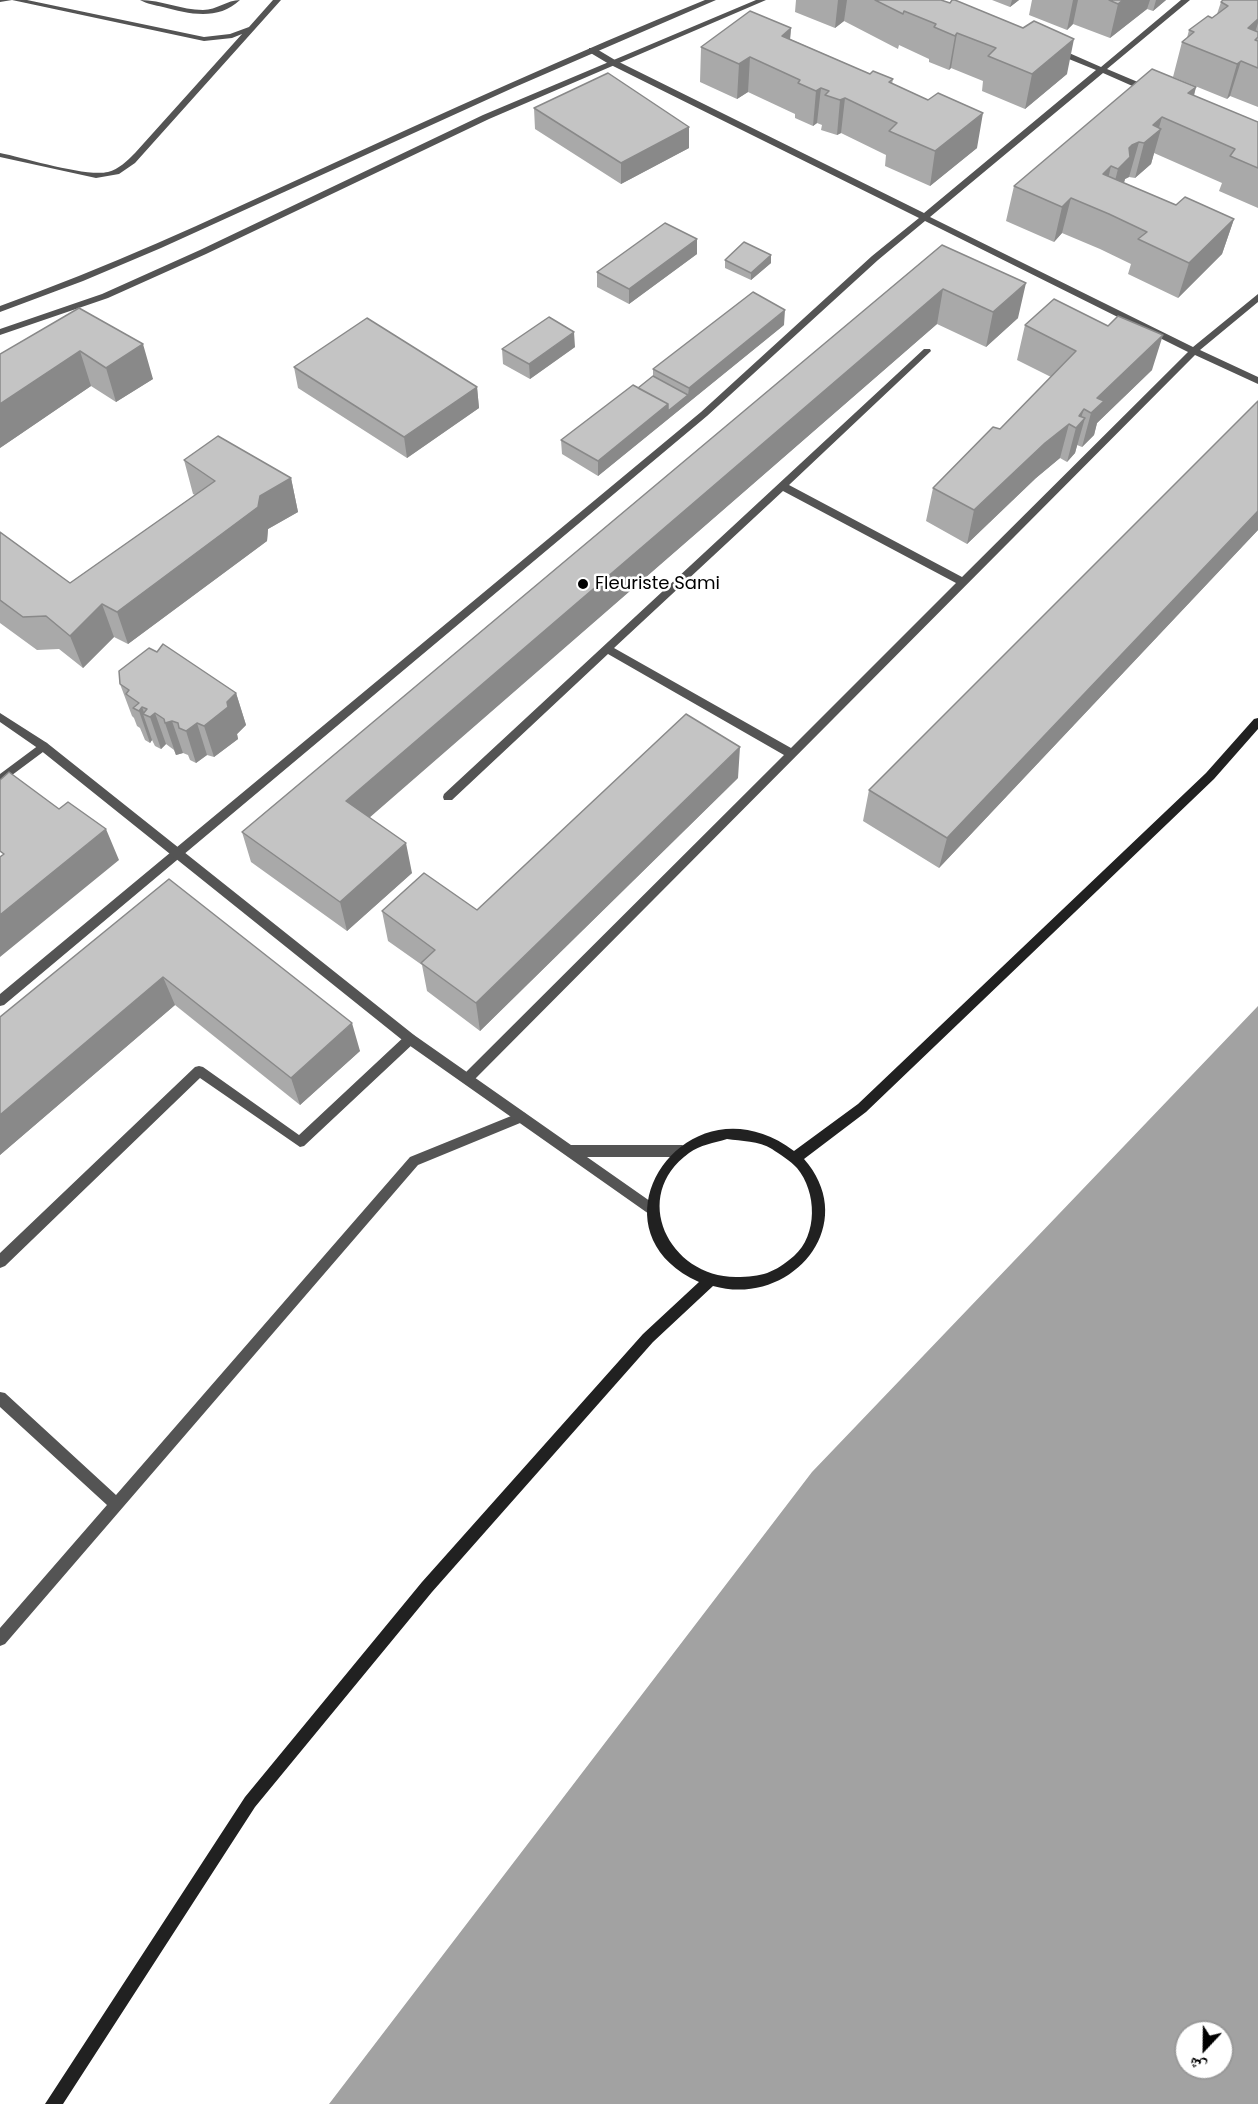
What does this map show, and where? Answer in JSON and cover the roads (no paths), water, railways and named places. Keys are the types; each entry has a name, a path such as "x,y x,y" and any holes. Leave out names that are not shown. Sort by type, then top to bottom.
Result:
{"main road":[{"path":"795,1158 862,1108 1210,776 1258,722"},
{"path":"727,1134 752,1136 768,1142 795,1158 812,1179 820,1204 818,1228 808,1251 790,1270 766,1282 738,1286 709,1281 687,1269 669,1253 657,1232 653,1210 656,1188 666,1167 682,1151 703,1139 727,1134"},
{"path":"53,2104 250,1802 427,1587 648,1338 709,1281"}],"street":[{"path":"0,0 9,0"},
{"path":"16,0 204,39 232,36 256,23"},
{"path":"144,0 212,13 226,9 236,0"},
{"path":"0,155 88,175 101,176 121,172 277,0"},
{"path":"0,309 83,280 592,50 712,0"},
{"path":"0,332 105,296 486,117 762,0"},
{"path":"0,1001 704,414 874,258 1186,0"},
{"path":"1047,47 1154,92"},
{"path":"592,50 612,62 1258,381"},
{"path":"468,1078 1194,351 1258,297"},
{"path":"448,797 927,351"},
{"path":"782,486 963,582"},
{"path":"607,649 792,754"},
{"path":"0,717 43,746 410,1039 653,1210"},
{"path":"0,780 43,746"},
{"path":"0,1262 199,1071 300,1142 410,1039"},
{"path":"0,1639 414,1161 520,1117"},
{"path":"570,1151 682,1151"},
{"path":"0,1398 116,1504"}],"place":[{"name":"Fleuriste Sami","path":"583,584"}]}
